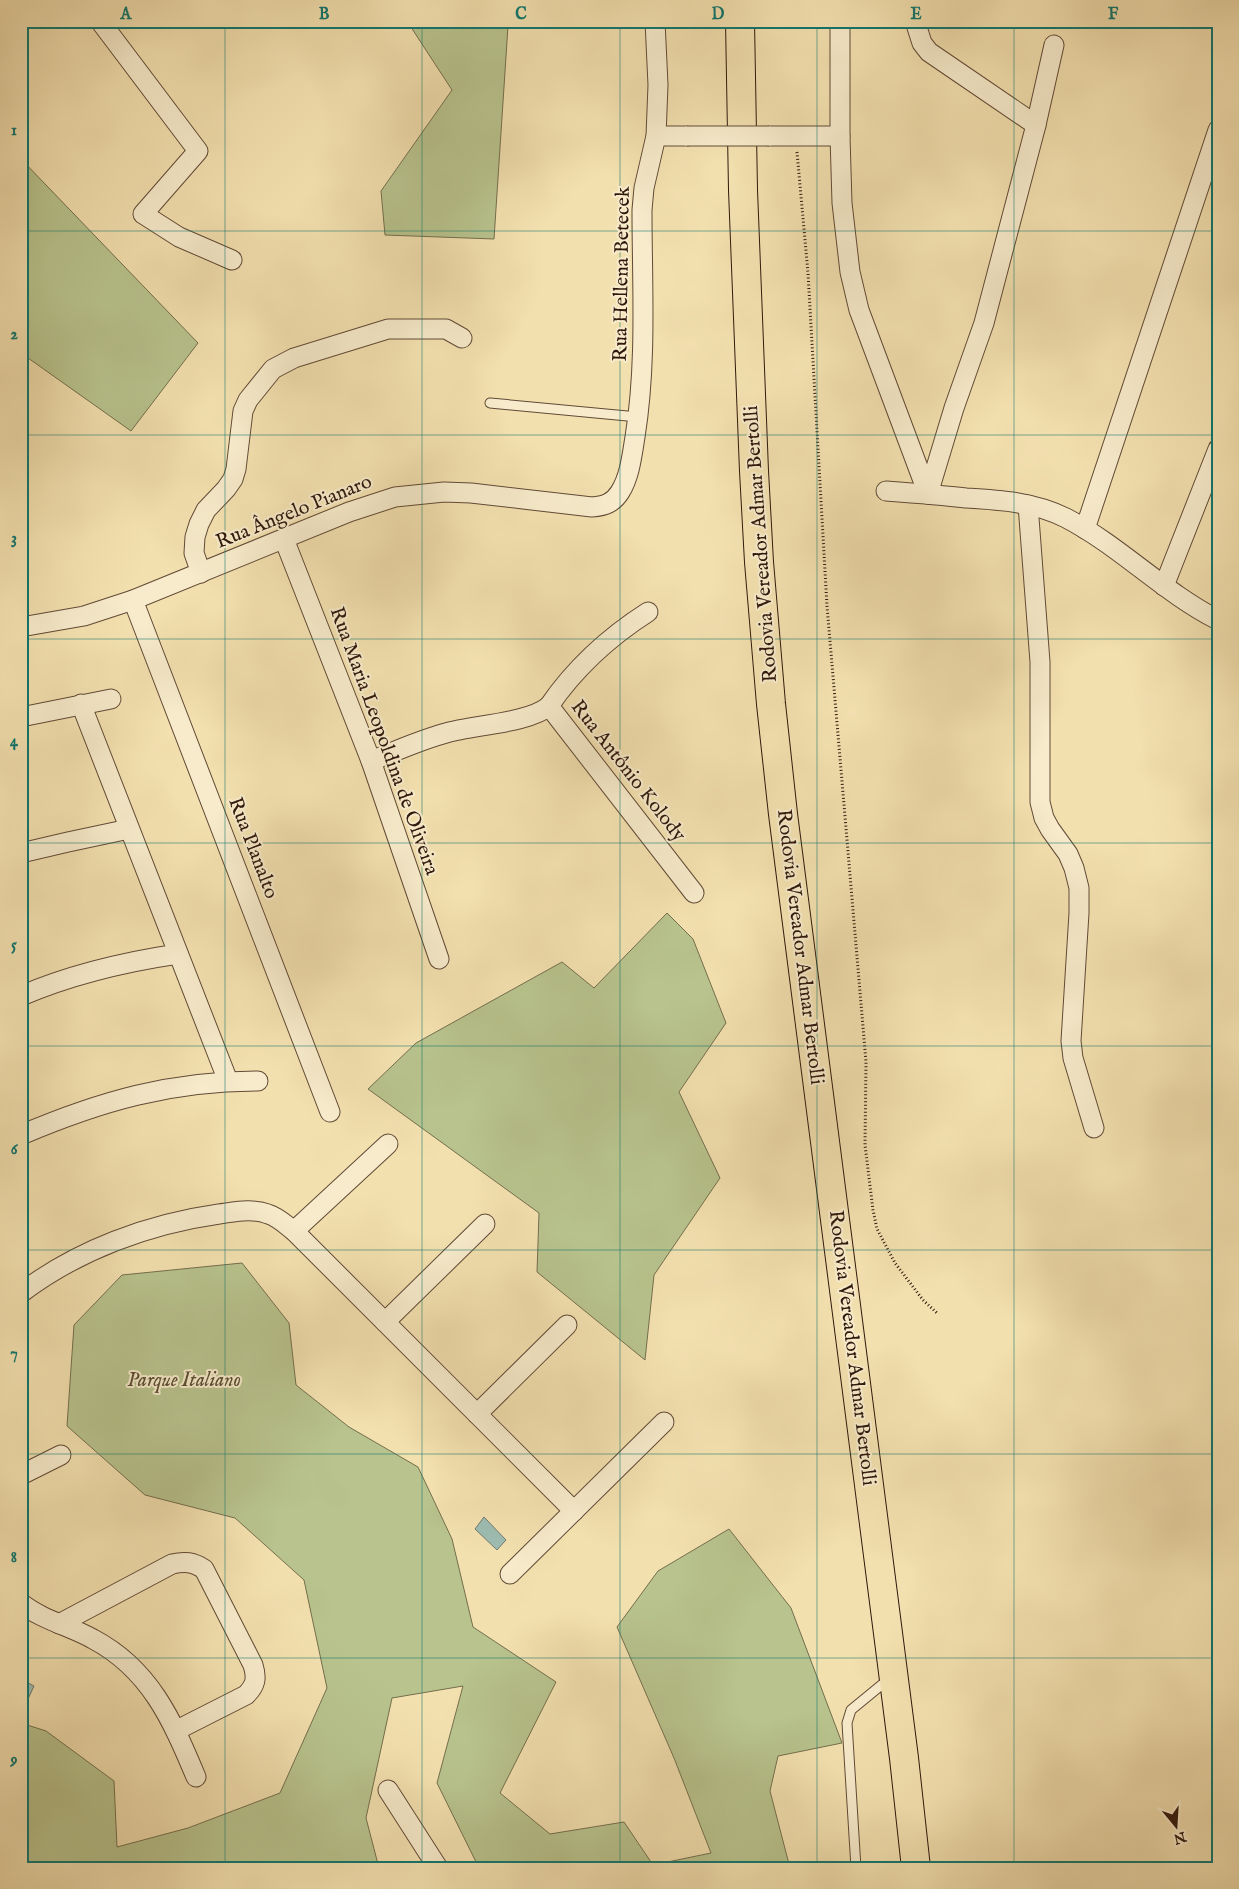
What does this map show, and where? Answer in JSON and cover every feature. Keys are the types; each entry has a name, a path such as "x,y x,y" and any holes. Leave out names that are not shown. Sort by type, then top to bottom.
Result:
{"highway":[{"name":"Rodovia Vereador Admar Bertolli","path":"740,21 742,190 754,470 771,704 894,1675 916,1868"}],"street":[{"path":"100,21 198,151 143,214 178,237 232,260"},
{"name":"Rua Hellena Betecek","path":"592,507 611,503 625,484 632,459 638,417 642,350 642,210 644,188 656,136 658,85 655,21"},
{"path":"840,21 840,136 845,236 850,272 859,310 928,494"},
{"path":"915,21 922,43 929,52 1036,125"},
{"path":"928,494 954,408 984,323 1036,125 1054,45"},
{"path":"1085,529 1218,130"},
{"path":"656,136 840,136"},
{"path":"201,573 194,553 195,537 199,524 206,510 233,479 244,412 248,400 273,369 294,358 388,329 446,329 462,338"},
{"path":"1164,586 1218,449"},
{"path":"886,491 1028,504 1065,518 1085,529 1164,586 1218,620"},
{"name":"Rua Ângelo Pianaro","path":"21,627 84,616 133,600 370,504 394,497 418,494 471,493 592,507"},
{"path":"1028,504 1040,662 1040,802 1044,818 1068,854 1079,888 1071,1042 1073,1058 1094,1128"},
{"name":"Rua Maria Leopoldina de Oliveira","path":"284,539 371,761 439,959"},
{"name":"Rua Planalto","path":"133,600 330,1112"},
{"path":"549,706 575,673 608,640 648,612"},
{"path":"21,717 111,699"},
{"path":"81,704 228,1081"},
{"name":"Rua Antônio Kolody","path":"371,761 427,738 473,726 534,716 549,706 694,893"},
{"path":"21,853 129,829"},
{"path":"21,996 60,981 97,970 134,961 178,954"},
{"path":"21,1135 95,1106 137,1094 180,1086 228,1081 258,1081"},
{"path":"294,1231 388,1144"},
{"path":"21,1293 40,1278 65,1264 133,1234 210,1215 254,1211 268,1214 294,1231 574,1511"},
{"path":"385,1322 485,1224"},
{"path":"477,1414 567,1325"},
{"path":"510,1574 664,1422"},
{"path":"21,1475 61,1455"},
{"path":"60,1624 172,1564 194,1563 204,1569 253,1665 256,1676 254,1687 246,1694 176,1730"},
{"path":"21,1603 108,1647 125,1661 157,1697 176,1730 196,1777"},
{"path":"388,1790 438,1868"}],"lane":[{"path":"490,403 638,417"},
{"path":"856,1868 847,1723 851,1710 894,1675"}],"path":[{"path":"795,136 808,273 827,606 866,1062 865,1145 877,1229 894,1263 923,1300 938,1314"}],"green space":[{"path":"407,21 513,21 508,26 494,239 385,235 381,191 452,90"},
{"path":"21,159 198,343 131,431 21,353"},
{"path":"667,913 693,939 726,1023 679,1092 720,1178 654,1275 645,1360 537,1272 539,1213 368,1089 416,1043 562,962 594,988"},
{"name":"Parque Italiano","path":"242,1263 289,1323 296,1385 349,1427 418,1467 452,1539 473,1627 556,1682 500,1793 550,1834 624,1822 653,1865 711,1853 674,1758 617,1627 658,1571 729,1529 791,1608 842,1743 778,1756 770,1791 790,1868 479,1868 437,1783 463,1686 392,1698 366,1818 379,1868 21,1868 21,1723 46,1731 114,1781 117,1847 188,1828 280,1793 327,1688 304,1580 235,1518 145,1495 67,1426 74,1325 122,1275"}],"water":[{"path":"484,1517 506,1540 497,1550 475,1529"},
{"path":"21,1679 34,1686 28,1699 21,1697"}]}
